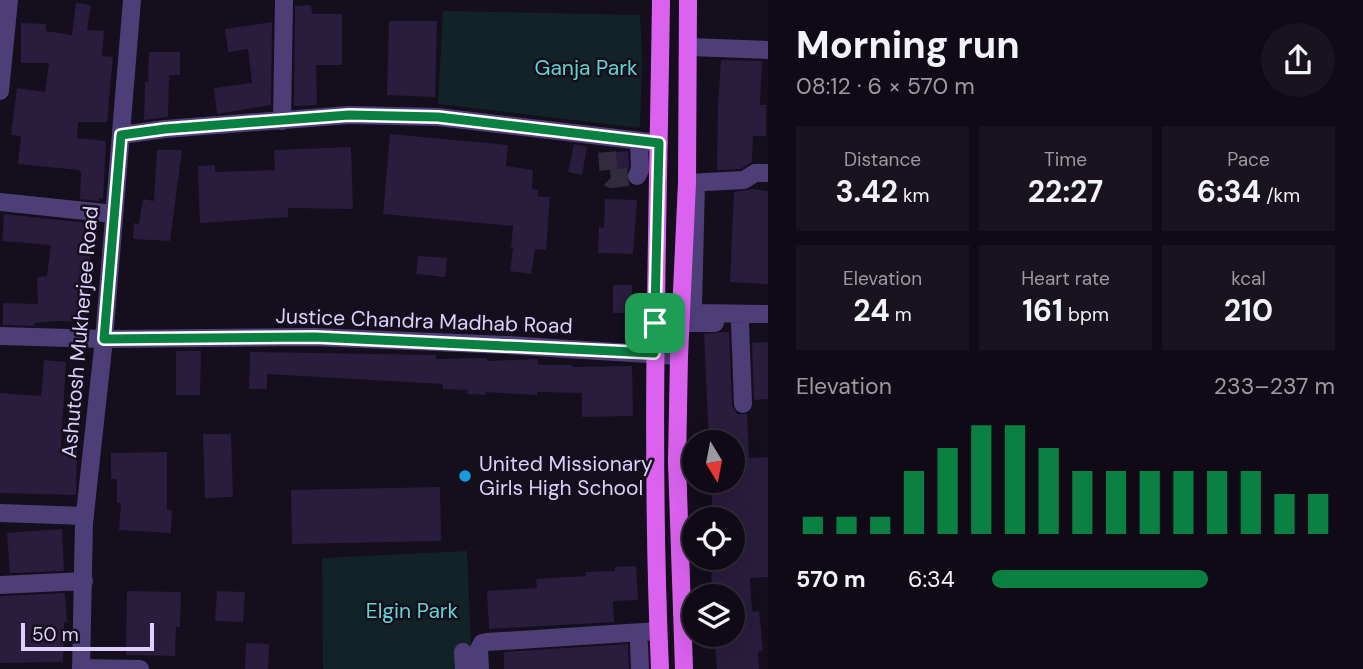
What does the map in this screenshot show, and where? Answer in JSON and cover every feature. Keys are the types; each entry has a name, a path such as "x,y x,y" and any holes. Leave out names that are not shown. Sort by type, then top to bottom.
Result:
{"main road":[{"path":"660,669 654,520 654,353 662,0"},
{"path":"684,669 677,476 679,356 692,183 688,0"}],"street":[{"path":"0,91 9,0"},
{"name":"Ashutosh Mukherjee Road","path":"81,669 85,516 104,339 132,0"},
{"path":"282,121 284,0"},
{"path":"689,47 768,50"},
{"path":"121,135 165,129 349,115 438,117 607,145 639,141 659,143"},
{"path":"637,176 640,170 639,141"},
{"path":"768,173 755,173 745,180 692,183 695,312 768,314"},
{"path":"0,202 114,214"},
{"path":"655,323 768,325"},
{"path":"740,323 743,404"},
{"name":"Justice Chandra Madhab Road","path":"0,337 315,337 679,356"},
{"path":"0,513 85,516"},
{"path":"0,585 84,581"},
{"path":"480,669 479,649 482,643 486,642 658,631"},
{"path":"639,644 640,669"},
{"path":"81,669 140,669"}],"green space":[{"name":"Ganja Park","path":"443,11 640,15 640,128 438,104"},
{"name":"Elgin Park","path":"467,551 472,669 323,669 322,558"}],"building":[{"path":"76,3 91,5 87,30 104,31 102,56 113,57 107,122 78,122 77,138 106,141 103,199 99,198 99,201 80,199 81,172 78,170 18,164 21,136 11,135 17,88 45,92 49,63 21,63 21,23 46,24 46,31 72,35"},
{"path":"311,5 312,14 342,14 342,65 316,65 317,105 294,106 295,6"},
{"path":"389,21 437,21 435,97 387,95"},
{"path":"272,22 271,105 217,114 214,88 252,83 248,49 228,52 225,29"},
{"path":"149,52 180,52 180,75 169,75 168,117 144,120 145,82 148,82"},
{"path":"721,60 762,61 760,105 766,105 766,136 753,136 752,162 740,169 717,170"},
{"path":"390,134 508,145 506,166 533,170 532,189 538,190 538,197 550,197 546,250 535,249 531,274 510,271 513,226 383,214"},
{"path":"574,144 587,147 582,175 568,172"},
{"path":"351,147 353,209 288,208 288,217 200,223 198,166 215,165 215,172 275,170 274,150"},
{"path":"157,150 182,150 170,241 133,239 134,223 139,224 143,199 154,201"},
{"path":"628,151 629,167 626,174 613,175 612,168 607,167 607,153"},
{"path":"752,189 768,191 768,284 730,282 734,192"},
{"path":"605,199 637,200 633,254 598,253 599,227 604,228"},
{"path":"4,214 96,224 89,265 87,322 55,321 34,323 34,326 3,325 3,303 38,304 37,277 47,276 51,245 2,241"},
{"path":"418,256 447,258 445,277 416,274"},
{"path":"613,285 632,285 632,313 613,313"},
{"path":"729,332 732,405 737,414 747,414 749,458 768,457 768,577 750,578 752,612 759,611 763,651 758,652 759,669 717,669 715,647 745,647 745,584 712,584 711,570 745,570 745,507 712,507 712,494 746,494 746,430 708,430 704,334"},
{"path":"768,342 768,399 754,400 752,343"},
{"path":"176,351 201,351 200,395 176,395"},
{"path":"250,352 436,355 436,359 487,358 487,361 538,359 538,365 572,367 632,366 633,416 582,417 582,393 467,394 468,390 443,389 443,384 267,374 267,389 249,389"},
{"path":"44,360 66,362 61,447 77,448 76,495 0,493 0,393 41,396"},
{"path":"203,434 231,434 233,497 205,498"},
{"path":"167,452 167,510 172,510 171,533 119,530 121,503 117,503 117,479 111,479 111,453"},
{"path":"440,487 441,541 292,544 291,490"},
{"path":"62,529 64,571 10,573 7,533"},
{"path":"636,566 638,600 613,601 614,622 489,629 487,591 537,588 536,579 586,576 586,572 615,571 615,567"},
{"path":"127,591 181,592 180,627 176,627 175,656 126,655"},
{"path":"217,591 245,592 243,622 215,621"},
{"path":"65,593 67,622 64,622 63,662 0,663 0,596"},
{"path":"246,643 269,644 268,669 245,669"},
{"path":"628,644 629,669 504,669 504,652"}],"tunnel":[{"path":"607,152 611,179 637,176"}],"place":[{"name":"United Missionary Girls High School","path":"465,476"}],"route":[{"path":"349,115 438,117 659,143 655,323 654,353 315,337 104,339 121,135 165,129 349,115"}]}
